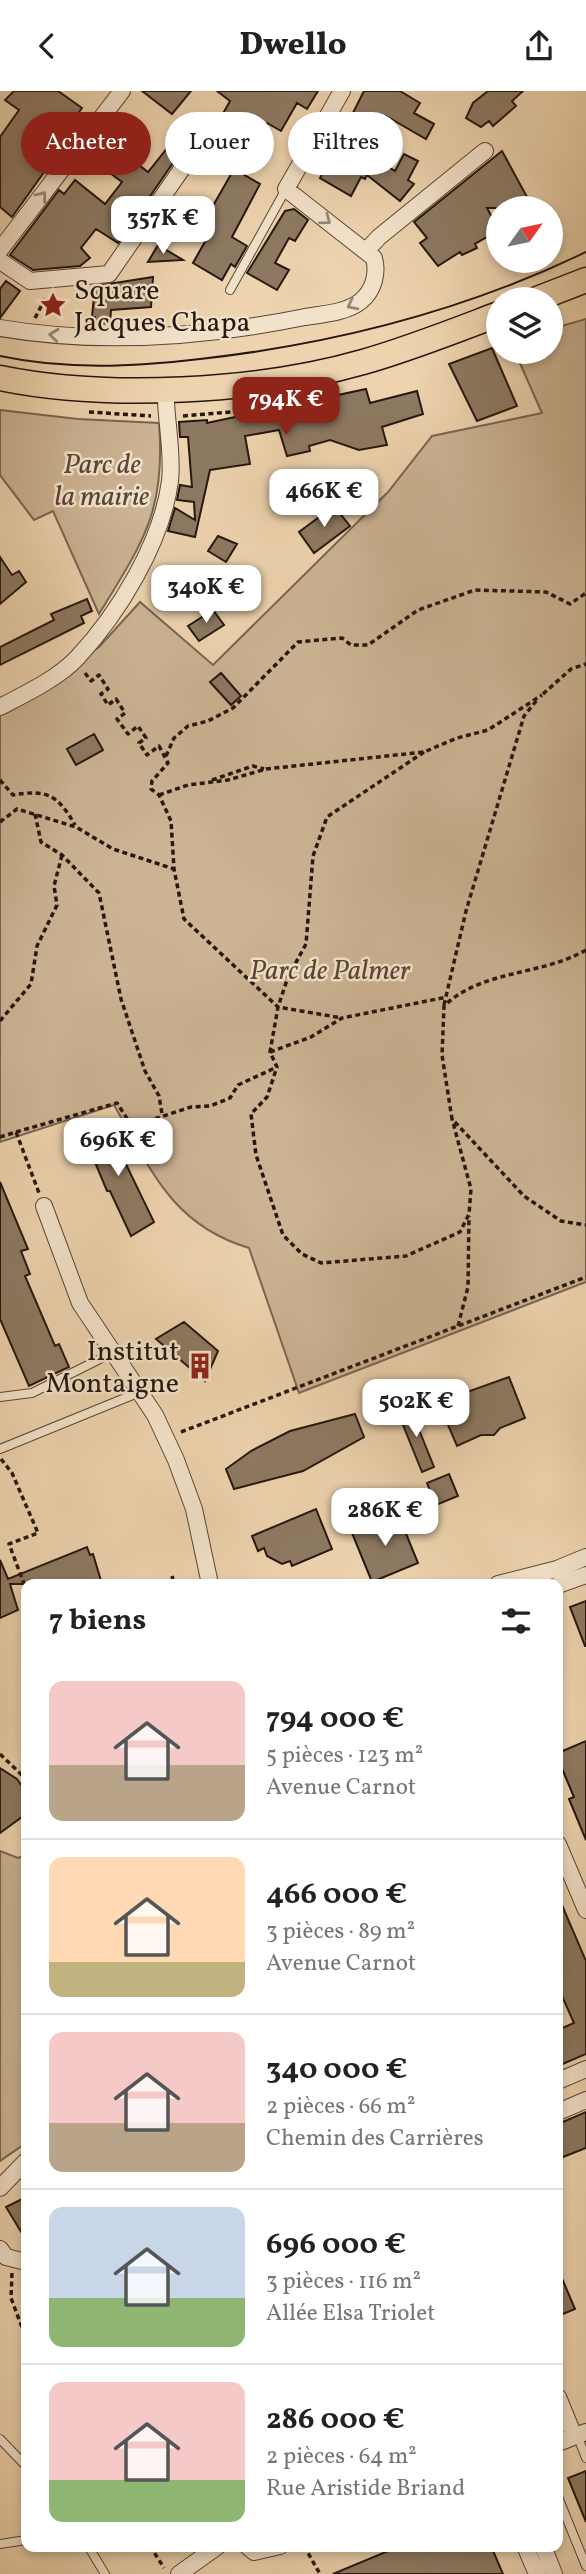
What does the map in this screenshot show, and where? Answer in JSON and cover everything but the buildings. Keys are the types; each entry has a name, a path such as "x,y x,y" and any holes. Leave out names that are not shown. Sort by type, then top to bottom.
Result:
{"main road":[{"path":"563,289 586,280"},
{"path":"563,301 586,292"},
{"path":"0,378 97,390 238,384 310,374 363,362 486,319"},
{"path":"0,390 98,402 166,401 312,386 362,374 486,331"}],"street":[{"path":"0,250 122,91"},
{"path":"0,328 70,337 192,334 342,310 359,303 369,293 374,282 376,267 367,250 286,189 342,91"},
{"path":"367,250 379,237 485,151"},
{"path":"0,261 22,279 109,274 178,175"},
{"path":"0,706 76,660 130,586 153,545 166,508 170,477 166,401"},
{"path":"44,1206 80,1304 114,1352 166,1438 194,1509 210,1579"},
{"path":"518,1579 557,1569 586,1557"},
{"path":"563,1583 586,1574"},
{"path":"563,1856 586,1910"},
{"path":"563,2079 586,2069"},
{"path":"563,2110 586,2100"},
{"path":"0,2188 21,2166"},
{"path":"563,2406 579,2434"},
{"path":"173,2572 208,2552"},
{"path":"528,2552 537,2574"},
{"path":"545,2552 554,2574"}],"lane":[{"path":"230,290 286,189"},
{"path":"0,1397 32,1393 94,1365 114,1352"},
{"path":"0,1449 139,1392"},
{"path":"579,2434 586,2458"},
{"path":"0,2439 21,2461"},
{"path":"563,2509 586,2566"},
{"path":"0,2544 21,2541"},
{"path":"92,2552 105,2574"}],"path":[{"path":"28,333 55,279"},
{"path":"166,756 174,738 188,726 208,721 233,708 298,642 342,638 351,646 368,645 418,610 475,590 546,592 570,604 586,593"},
{"path":"76,660 91,681 99,675 108,689 101,694 108,705 116,699 125,713 117,719 128,734 138,726 146,738 139,743 147,755 159,747 166,756 168,763 152,781 151,789 159,795 171,821 174,869 184,919 278,1007 342,1018"},
{"path":"458,1326 468,1287 471,1189 452,1119 442,1055 444,1006 466,911 524,716 542,695 571,669 586,664"},
{"path":"469,1214 460,1232 405,1256 321,1263 302,1255 284,1235 256,1155 251,1114 267,1097 277,1067 270,1052 278,1007 288,977 306,944 313,856 327,817 424,753 457,738 488,730 542,695"},
{"path":"159,795 188,785 228,780 266,769 424,753"},
{"path":"0,780 13,795 37,791 57,800 76,827"},
{"path":"0,822 17,809 76,827 113,849 174,869"},
{"path":"35,814 41,842 62,855 99,893 121,999 145,1071 159,1096 162,1114"},
{"path":"0,1021 31,984 37,946 57,905 54,886 62,855"},
{"path":"444,1006 457,994 487,980 563,963 586,950"},
{"path":"270,1052 311,1037 342,1018 447,997"},
{"path":"0,1137 117,1103 128,1120 145,1122 162,1114 191,1107 210,1106 230,1098 238,1085 277,1067"},
{"path":"452,1119 524,1196 561,1221 586,1225"},
{"path":"16,1132 44,1206"},
{"path":"166,1438 586,1277"},
{"path":"0,1457 12,1473 38,1533 9,1544 22,1579"},
{"path":"0,1754 21,1774"},
{"path":"13,2257 10,2298 21,2326"},
{"path":"153,2552 160,2565 173,2572"},
{"path":"307,2552 320,2574"}],"green space":[{"name":"Parc de Palmer","path":"586,319 586,1282 299,1393 249,1248 223,1238 182,1210 153,1173 114,1105 0,1142 0,714 99,647 140,602 213,665 388,492 432,436 542,413 520,364 563,364 563,326"},
{"name":"Parc de la mairie","path":"0,410 78,419 159,423 159,480 155,503 139,545 99,614 53,511 34,520 0,475"},
{"path":"0,1851 21,1857 21,2146 0,2161"}],"tram line":[{"path":"0,356 75,365 125,365 250,353 349,334 446,308 540,273 586,252"}],"place":[{"name":"Square Jacques Chapa","path":"53,305"},
{"name":"Institut Montaigne","path":"200,1366"}]}
